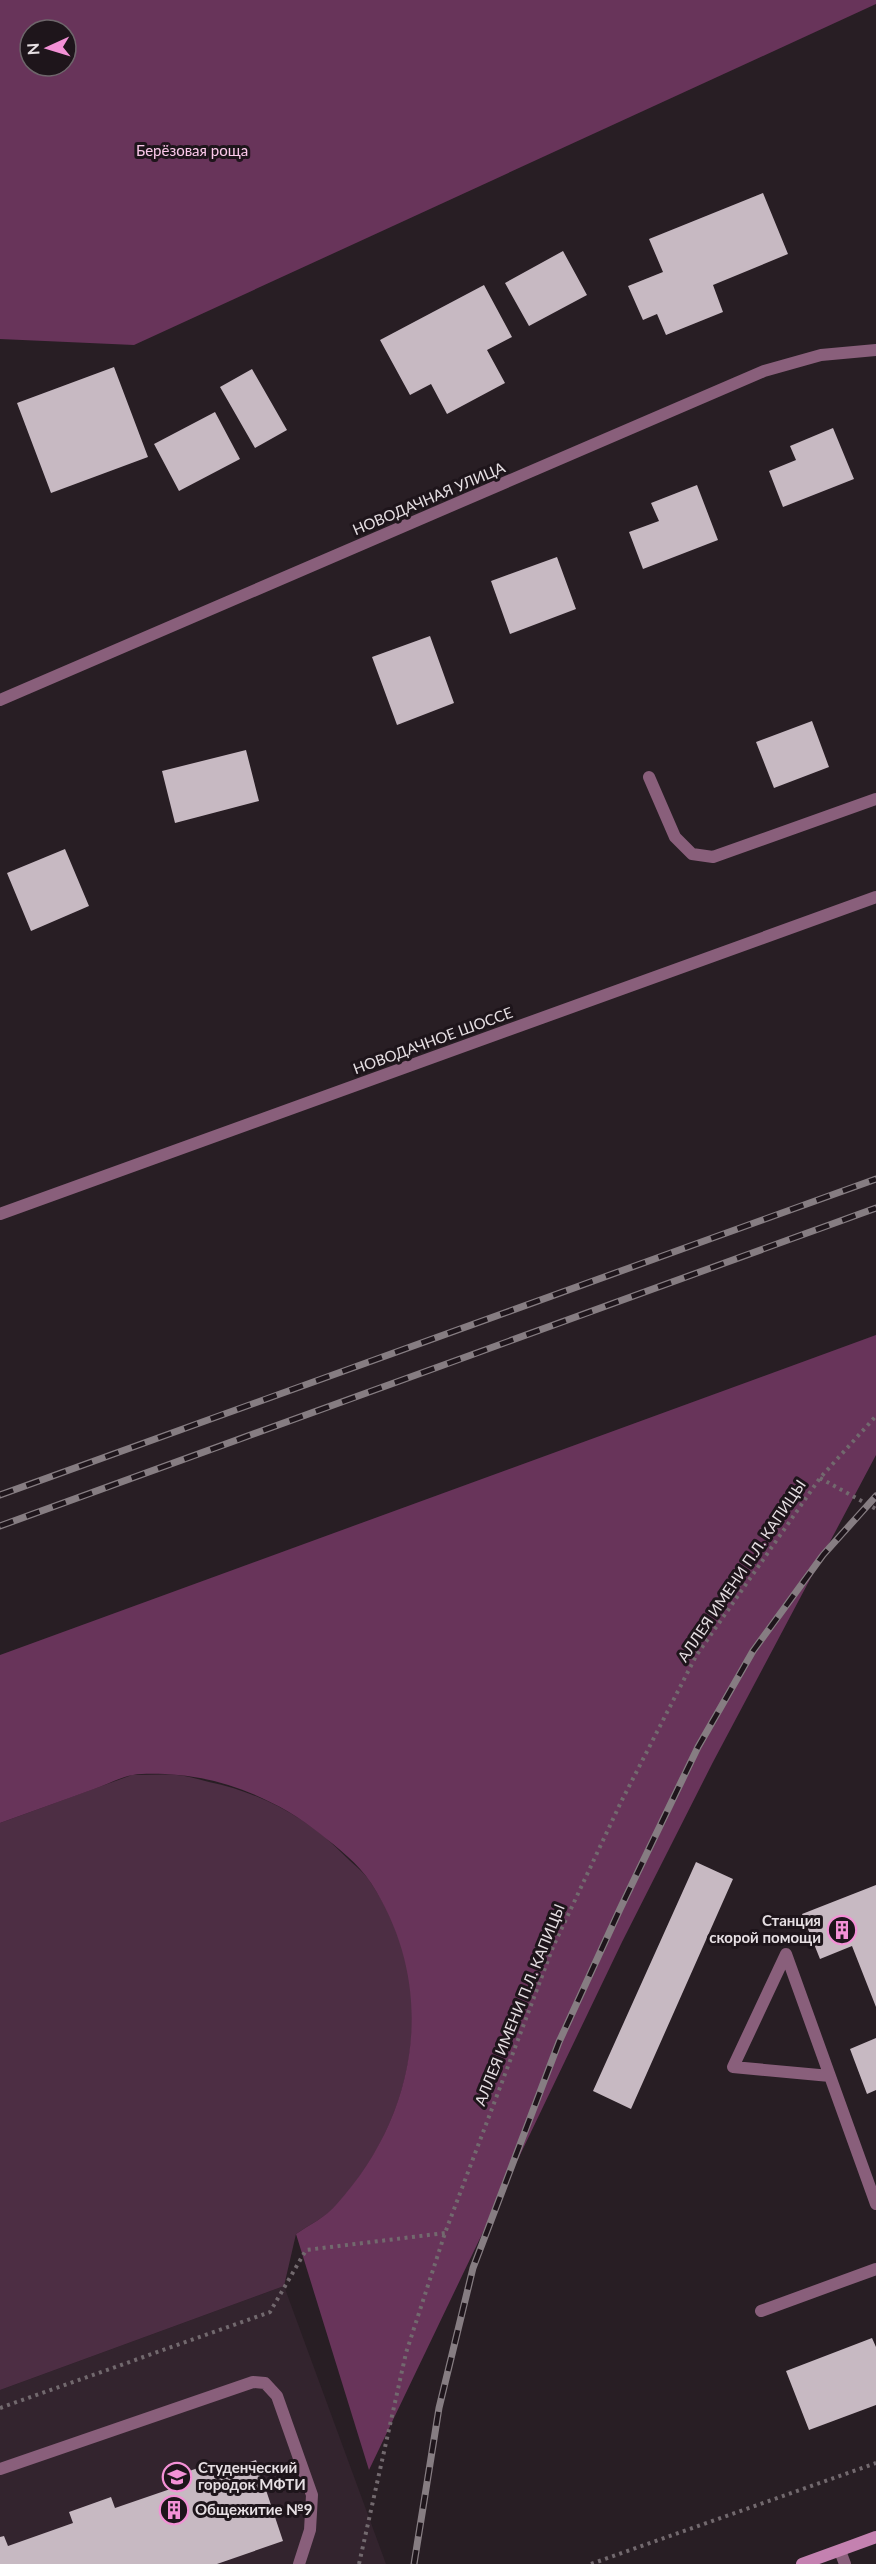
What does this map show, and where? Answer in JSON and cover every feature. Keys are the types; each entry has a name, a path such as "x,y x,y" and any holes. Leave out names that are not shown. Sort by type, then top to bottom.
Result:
{"main road":[{"path":"802,2564 876,2537"}],"street":[{"name":"НОВОДАЧНАЯ УЛИЦА","path":"0,700 764,371 821,355 876,350"},
{"path":"649,777 675,837 692,854 713,857 876,799"},
{"name":"НОВОДАЧНОЕ ШОССЕ","path":"0,1214 876,897"},
{"path":"830,2076 733,2067 786,1954 830,2076 876,2204"},
{"path":"761,2311 876,2269"},
{"path":"0,2469 253,2382 265,2383 277,2396 312,2495 310,2530 299,2564"},
{"path":"840,2551 845,2564"}],"path":[{"name":"АЛЛЕЯ ИМЕНИ П.Л. КАПИЦЫ","path":"359,2564 406,2353 445,2233 553,1947 621,1802 696,1656 820,1478 876,1416"},
{"path":"820,1478 876,1509"},
{"path":"0,2408 270,2312 306,2250 445,2233"},
{"path":"591,2564 876,2463"}],"shaded area":[{"path":"132,1775 185,1776 229,1787 266,1800 316,1830 366,1876 393,1923 406,1965 412,2007 410,2049 401,2091 386,2131 364,2170 333,2209 296,2234 284,2286 0,2390 0,1823"},
{"name":"Студенческий городок МФТИ","path":"284,2286 386,2564 0,2564 0,2390"}],"green space":[{"name":"Берёзовая роща","path":"0,0 876,0 876,4 134,345 0,339"},
{"path":"876,1335 876,1455 713,1762 622,1942 369,2470 296,2234 332,2209 364,2170 386,2131 401,2091 410,2050 411,2007 406,1965 392,1923 366,1876 333,1844 288,1811 253,1794 215,1781 178,1775 133,1775 0,1823 0,1655"}],"building":[{"path":"763,193 788,254 713,285 723,312 666,335 657,314 643,320 628,286 663,272 649,239"},
{"path":"563,251 587,295 529,326 505,283"},
{"path":"484,285 512,337 487,350 505,383 447,414 431,384 410,395 380,340"},
{"path":"114,367 148,457 51,493 17,403"},
{"path":"252,369 287,430 255,448 220,387"},
{"path":"215,412 240,459 179,491 154,444"},
{"path":"833,428 854,479 783,507 769,471 796,460 790,446"},
{"path":"697,485 718,540 643,569 629,532 659,521 651,503"},
{"path":"557,557 576,609 510,634 491,581"},
{"path":"430,636 454,703 397,725 372,657"},
{"path":"812,721 829,767 774,788 756,742"},
{"path":"246,750 259,801 175,823 162,771"},
{"path":"65,849 89,906 31,931 7,873"},
{"path":"696,1862 733,1879 631,2109 593,2091"},
{"name":"Станция скорой помощи","path":"876,1885 876,2007 852,1946 820,1959 802,1914"},
{"path":"876,2038 876,2090 867,2094 850,2049"},
{"path":"872,2338 876,2347 876,2405 809,2430 786,2371"},
{"name":"Общежитие №9","path":"256,2460 283,2541 217,2564 0,2564 0,2537 4,2536 8,2546 73,2523 69,2512 111,2497 115,2508 179,2486 175,2476 215,2462 219,2472"}],"railway":[{"path":"0,1495 876,1179"},
{"path":"0,1526 876,1208"},
{"path":"414,2564 439,2408 473,2268 559,2042 698,1747 753,1651 823,1555 876,1496"}],"place":[{"name":"Станция скорой помощи","path":"842,1930"},
{"name":"Студенческий городок МФТИ","path":"177,2477"},
{"name":"Общежитие №9","path":"174,2510"}]}
